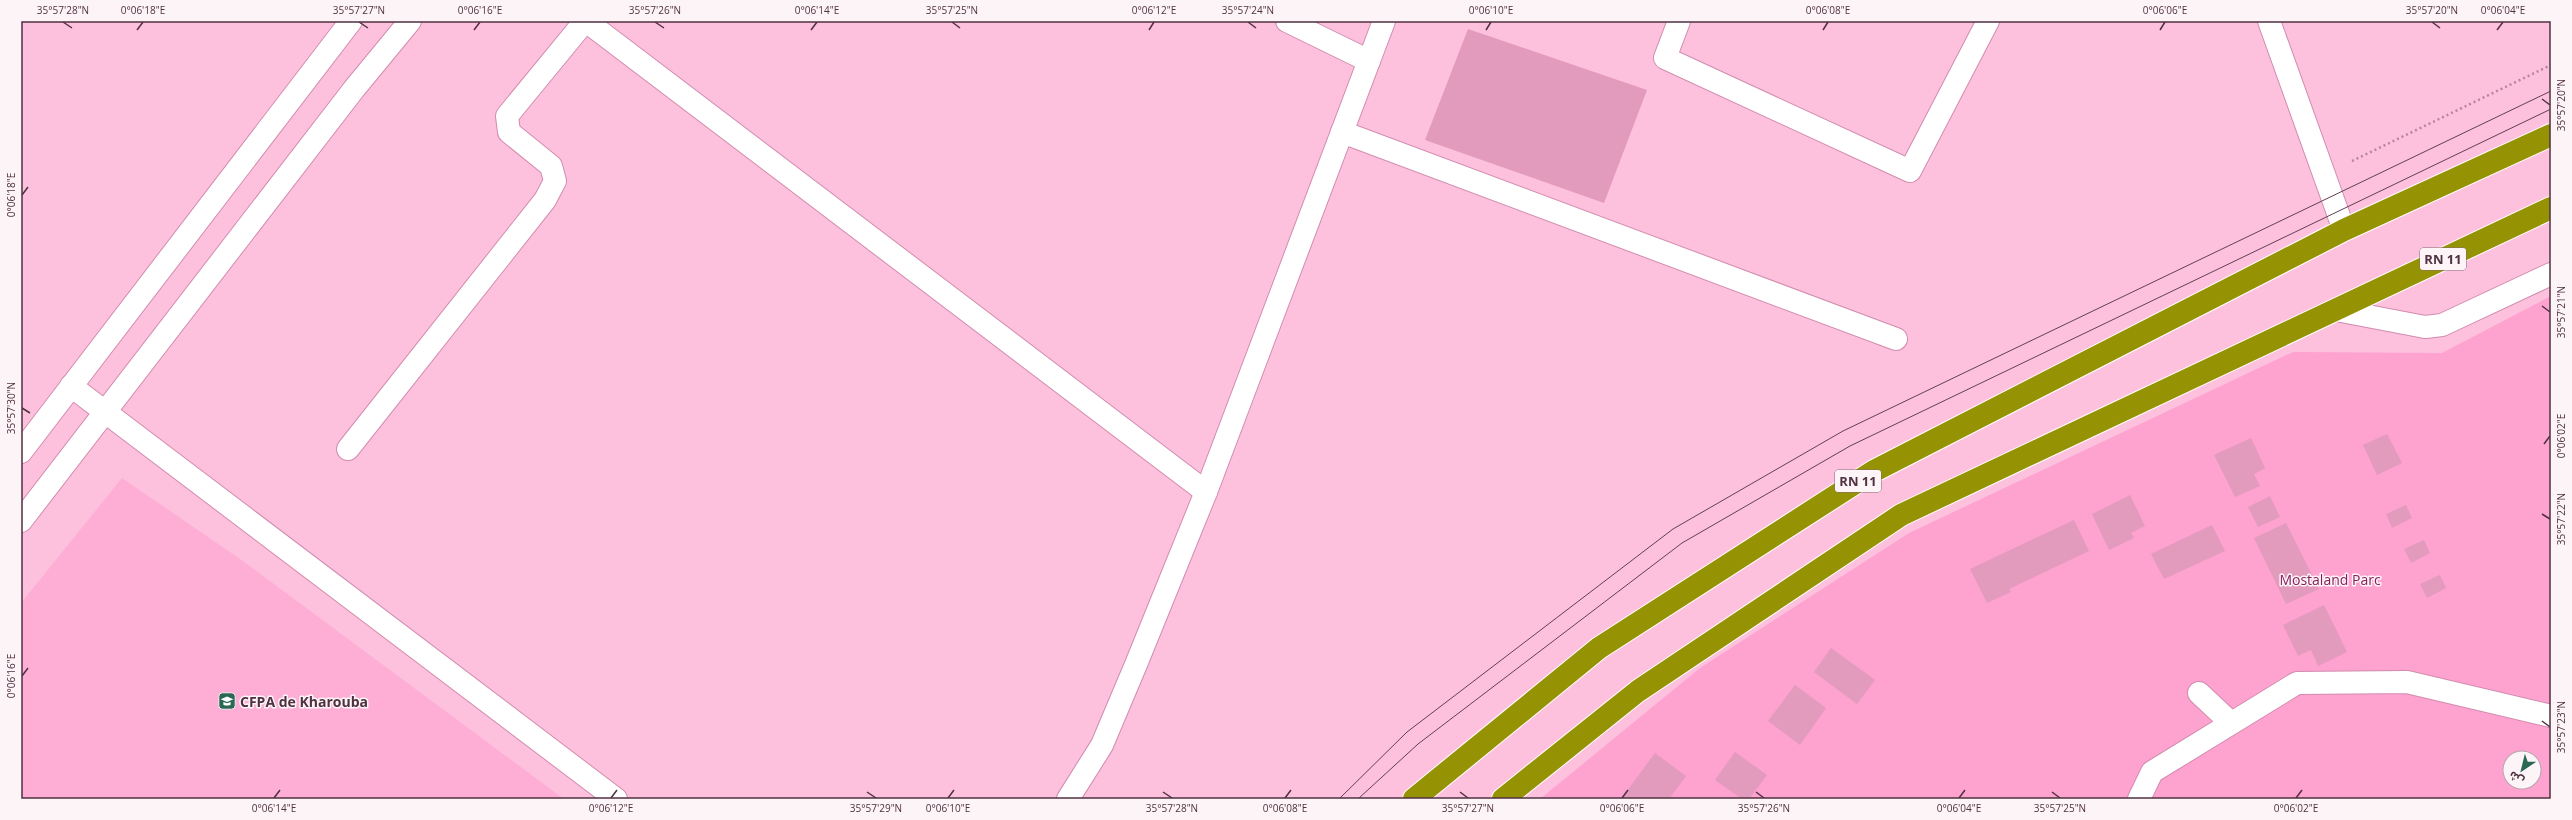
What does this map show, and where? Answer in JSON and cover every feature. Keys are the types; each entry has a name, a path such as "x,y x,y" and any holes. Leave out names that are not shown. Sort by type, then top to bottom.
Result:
{"highway":[{"name":"RN 11","path":"1414,799 1599,648 1874,471 2344,230 2551,135"},
{"name":"RN 11","path":"1503,799 1638,691 1901,515 2551,208"}],"street":[{"path":"21,452 351,21"},
{"path":"21,521 354,89 410,21"},
{"path":"348,449 545,200 555,181 551,166 509,132 507,116 586,21 1206,492"},
{"path":"1287,21 1369,61"},
{"path":"1068,799 1102,745 1206,492 1384,21"},
{"path":"1679,21 1665,58 1910,171 1988,21"},
{"path":"2268,21 2344,230"},
{"path":"1342,132 1896,339"},
{"path":"2336,310 2425,327 2442,325 2551,274"},
{"path":"71,386 616,799"},
{"path":"2140,799 2152,772 2297,683 2407,682 2551,716"},
{"path":"2199,693 2231,723"}],"path":[{"path":"2323,175 2551,65"}],"shaded area":[{"name":"CFPA de Kharouba","path":"122,478 243,561 564,799 21,799 21,603"}],"green space":[{"name":"Mostaland Parc","path":"2551,296 2551,799 1540,799 1700,668 1909,533 2293,352 2442,353"}],"building":[{"path":"1468,29 1647,90 1604,203 1425,140"},
{"path":"2387,434 2402,463 2377,475 2363,445"},
{"path":"2251,438 2265,468 2254,474 2260,486 2235,497 2214,455"},
{"path":"2130,495 2145,526 2131,533 2134,538 2109,550 2092,514"},
{"path":"2270,496 2280,517 2258,527 2248,507"},
{"path":"2406,505 2412,518 2392,528 2386,514"},
{"path":"2074,520 2089,551 2009,589 2011,592 1987,603 1970,569"},
{"path":"2286,523 2319,589 2286,604 2254,538"},
{"path":"2212,525 2225,551 2164,579 2151,554"},
{"path":"2424,540 2430,553 2411,563 2404,549"},
{"path":"2440,575 2446,588 2427,598 2420,584"},
{"path":"2324,605 2347,652 2318,666 2311,650 2298,656 2283,625"},
{"path":"1831,648 1875,680 1857,704 1814,672"},
{"path":"1795,685 1826,708 1800,745 1768,721"},
{"path":"1735,752 1767,775 1749,799 1742,799 1715,780"},
{"path":"1655,753 1686,776 1669,799 1621,799"}],"tram line":[{"path":"1339,799 1407,732 1673,529 1843,431 2551,91"},
{"path":"1358,799 1418,744 1682,543 1850,446 2551,109"}],"place":[{"name":"CFPA de Kharouba","path":"227,701"}]}
